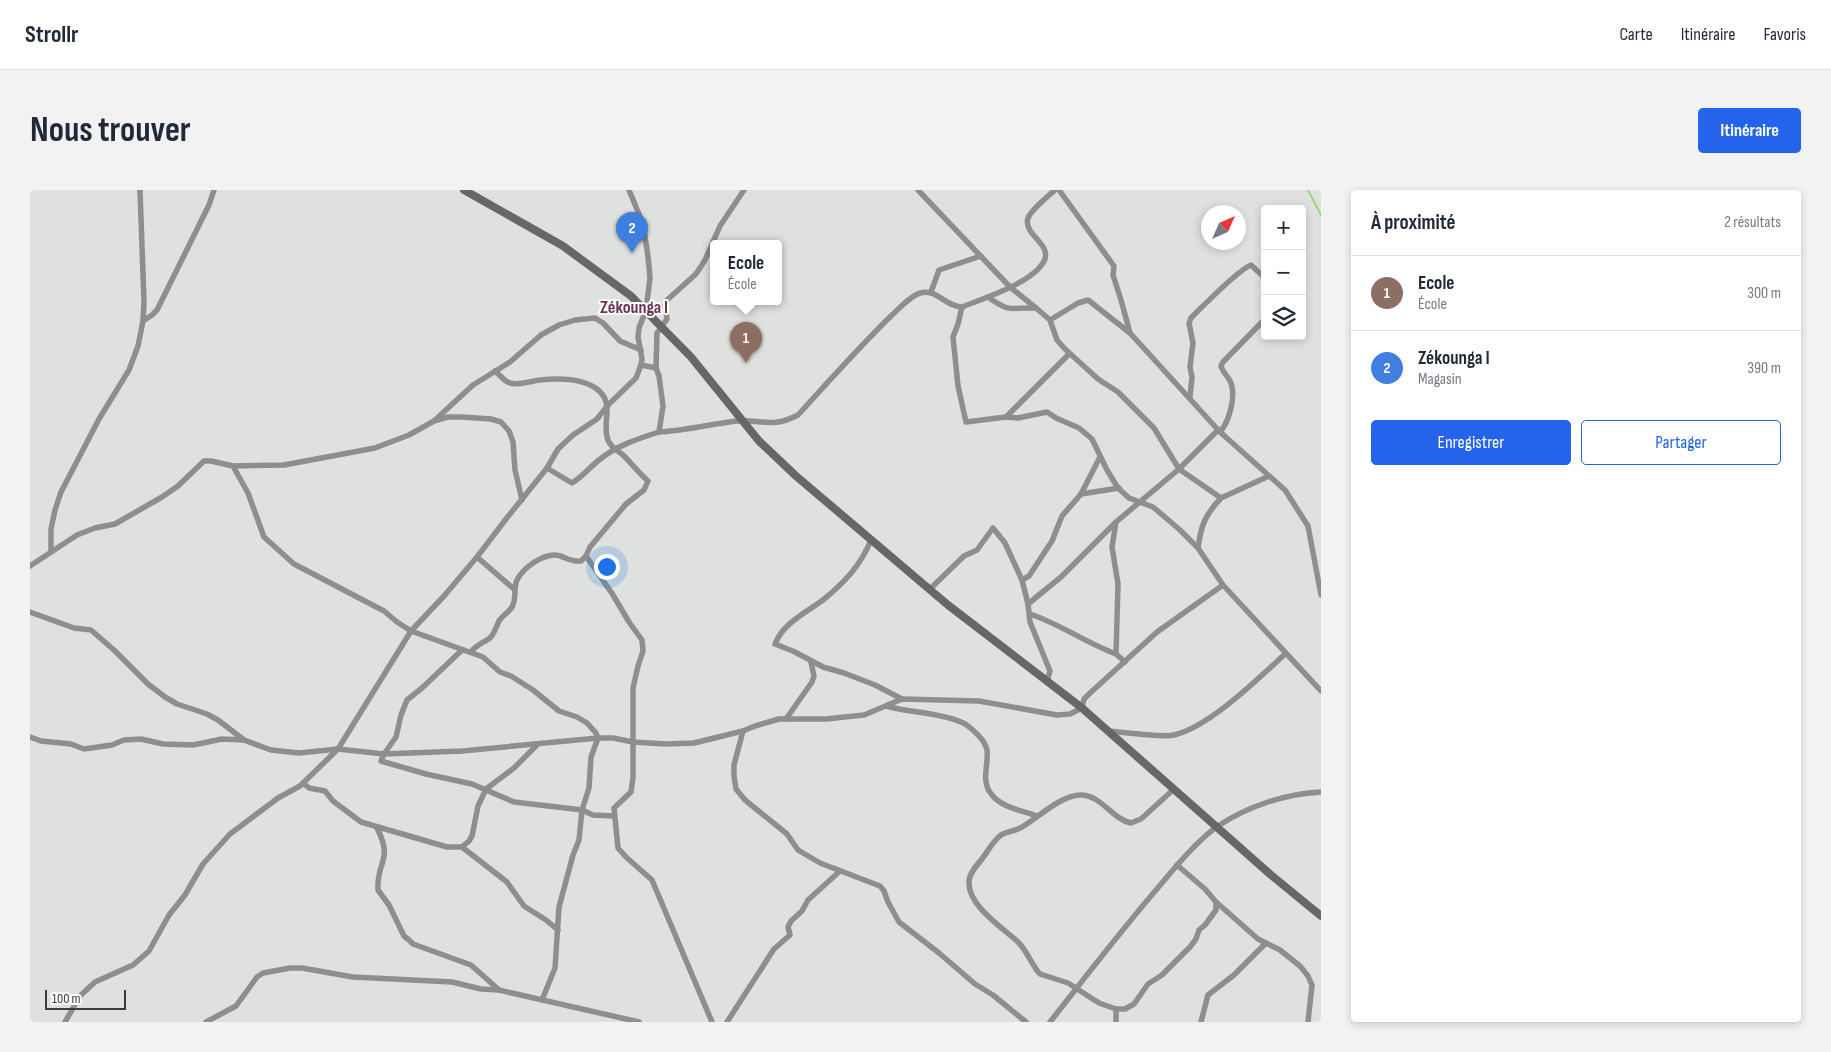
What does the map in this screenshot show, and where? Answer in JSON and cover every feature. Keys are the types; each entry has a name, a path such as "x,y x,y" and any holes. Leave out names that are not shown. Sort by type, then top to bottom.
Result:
{"street":[{"path":"51,551 51,529 54,510 99,419 129,370 138,346 143,321 144,302 140,190"},
{"path":"143,321 158,310 209,205 214,190"},
{"path":"464,190 562,246 621,288 646,310 691,357 759,441 784,464 930,590 1082,708 1216,827 1321,916"},
{"path":"65,1022 80,996 94,982 133,965 149,951 169,915 185,895 203,864 230,834 278,798 303,783 338,750 411,631 477,558 547,468 558,449 573,435 597,419 608,405 636,378 641,365 639,328 646,310 650,278 643,224 629,190"},
{"path":"714,240 720,226 744,190"},
{"path":"918,190 1010,287 1050,320 1057,340 1069,354 1098,379 1118,392 1154,428 1179,469 1221,498"},
{"path":"547,468 572,483 615,449 659,432 742,421 771,423 787,420 798,415 908,300 921,293 931,292 955,307 962,307 1010,287 1032,275 1045,259 1044,250 1031,232 1028,216 1057,190 1094,236 1114,267 1113,275 1130,332"},
{"path":"659,432 662,406 659,376 656,368 657,333 667,319 665,304 696,274 710,249"},
{"path":"931,292 940,270 981,256"},
{"path":"1190,397 1192,377 1190,367 1193,343 1191,318 1247,266 1251,265 1261,274"},
{"path":"988,296 1010,310 1036,308"},
{"path":"1050,320 1088,300 1130,332 1219,431 1285,490 1308,526 1321,594"},
{"path":"962,307 953,337 958,386 966,422 1006,417 1018,418 1044,412 1083,430 1095,444 1100,457 1119,488 1129,498 1159,512 1198,548 1223,585 1321,691"},
{"path":"434,421 473,385 520,354 541,335 560,325 590,318 603,322 620,341 641,350"},
{"path":"1028,604 1061,577 1116,522 1179,469 1228,422 1232,387 1221,366 1261,323"},
{"path":"1006,417 1069,354"},
{"path":"641,365 656,368"},
{"path":"471,652 494,634 500,620 512,608 514,589 522,573 540,559 557,554 581,561 586,556 590,547 626,504 642,492 648,481 607,439 608,405 598,390 564,379 513,383 503,379 495,371"},
{"path":"30,566 77,535 95,528 115,524 162,497 178,486 204,461 211,460 233,466 284,465 375,448 409,435 434,421 448,417 501,422 509,431 513,442 515,470 522,500"},
{"path":"1022,580 1032,573 1052,541 1062,516 1081,494 1100,457"},
{"path":"233,466 248,493 264,537 294,564 384,611 411,631 483,657 500,672 512,676 559,711 577,717 594,730 598,738 591,758 589,788 582,810 579,840 562,890 555,968 542,1000"},
{"path":"1198,548 1200,531 1204,521 1209,511 1221,498 1269,476"},
{"path":"1081,494 1119,488"},
{"path":"1116,522 1112,547 1118,584 1116,654"},
{"path":"930,590 964,556 977,550 992,528 1005,543 1022,580 1030,622 1050,671 1047,682"},
{"path":"871,540 864,557 850,575 823,599 797,617 775,644 795,652 811,662 875,685 902,699"},
{"path":"586,556 628,622 642,640 642,655 633,688 631,792 614,808 618,848 626,858 652,880 712,1022"},
{"path":"477,558 514,589"},
{"path":"1082,708 1084,699 1157,632 1223,585"},
{"path":"30,612 74,628 91,630 157,691 177,704 207,714 244,740 271,750 289,753 338,750 384,754 462,752 598,738 613,738 633,742 694,743 743,731 765,722 786,719 852,717 871,713 902,699 979,701 1056,715 1070,714 1082,708"},
{"path":"1030,614 1043,618 1092,644 1116,654 1125,662"},
{"path":"462,650 407,700 396,737 381,760 385,763 426,774 472,784 514,802 582,810 593,815 614,816"},
{"path":"1106,730 1169,736 1190,729 1245,690 1286,654"},
{"path":"786,719 812,682 814,676 811,662"},
{"path":"886,706 903,711 926,713 952,719 962,722 971,728 980,737 987,749 986,779 991,795 1002,802 1037,816"},
{"path":"743,731 734,765 736,789 760,813 787,834 798,850 840,871 880,886 900,922 939,952 975,984 993,995 1026,1022"},
{"path":"30,737 41,741 71,744 84,750 112,745 124,740 141,739 163,744 193,745 222,739 244,740"},
{"path":"462,847 472,836 478,806 486,789 514,768 536,745"},
{"path":"303,783 309,788 325,791 333,801 356,819 377,828 448,847 462,847 507,882 524,906 558,930"},
{"path":"1174,789 1146,815 1131,823 1122,820 1102,803 1090,796 1071,797 1020,828 1001,835 970,874 968,881 970,889 977,902 990,918 1024,949 1040,974 1068,983 1099,1003 1116,1009 1125,1009 1134,1004 1148,984 1162,975 1190,947 1200,930 1216,910 1216,902"},
{"path":"1050,1022 1177,865 1216,827 1255,806 1300,793 1321,792"},
{"path":"377,828 385,848 378,879 378,890 389,905 404,936 414,944 472,965 499,990"},
{"path":"1177,865 1258,939 1280,950 1300,966 1312,985 1308,1022"},
{"path":"727,1022 769,955 778,944 790,935 788,927 791,921 797,917 808,900 840,871"},
{"path":"1201,1022 1208,996 1234,975 1266,943"},
{"path":"206,1022 236,1006 257,977 263,973 290,968 302,968 353,977 452,982 482,989 499,990 639,1022"},
{"path":"1116,1009 1116,1022"}],"waterway":[{"path":"1308,190 1321,215"}],"place":[{"name":"Zékounga I","path":"632,253"},
{"name":"Ecole","path":"746,363"}],"district":[{"name":"Zékounga I","path":"634,307"}]}
